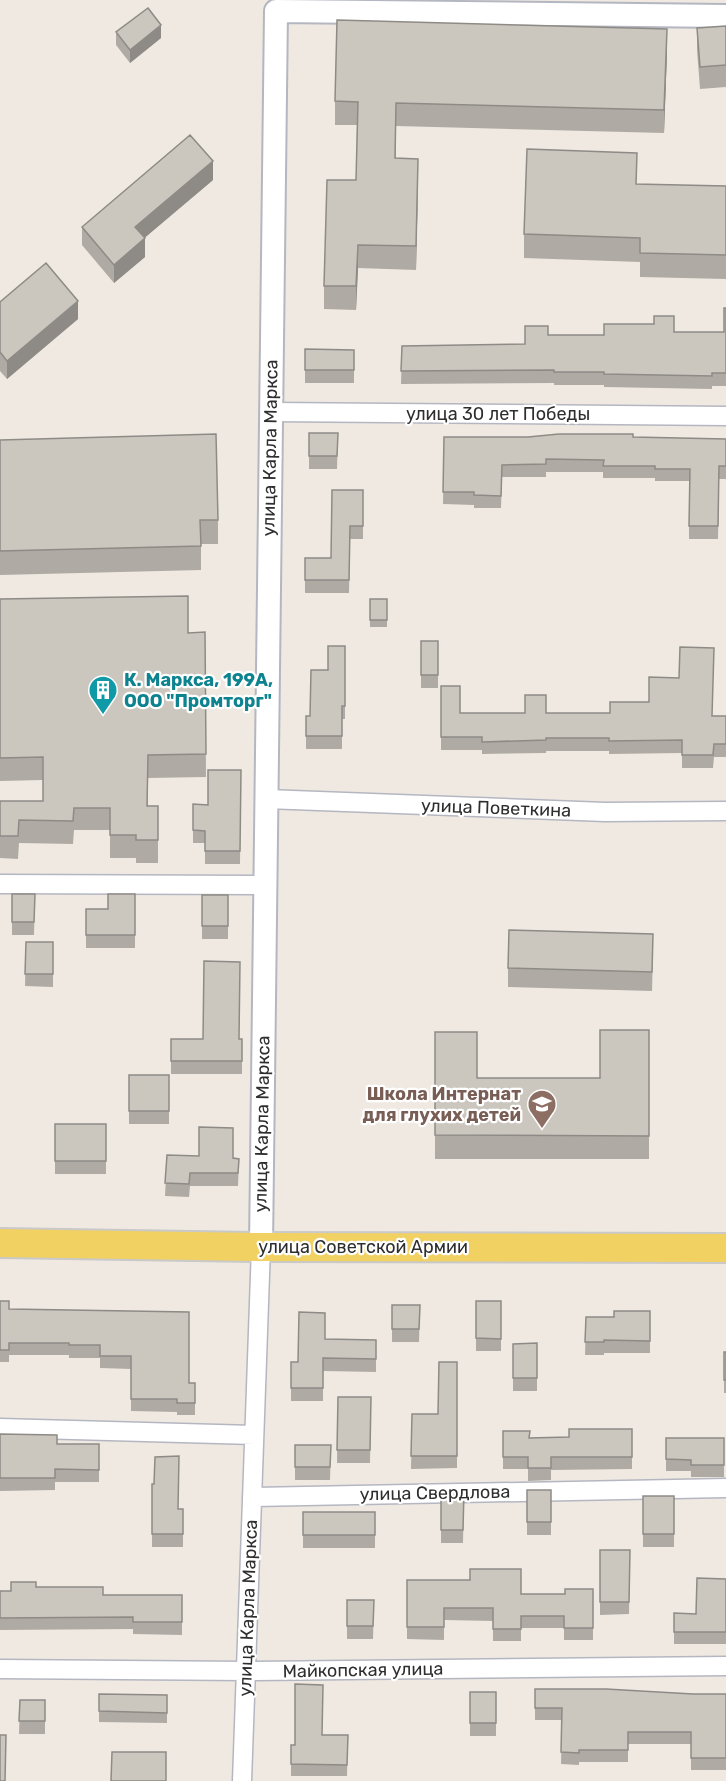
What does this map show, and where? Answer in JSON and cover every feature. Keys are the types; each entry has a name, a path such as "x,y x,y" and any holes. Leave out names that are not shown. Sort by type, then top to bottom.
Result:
{"main road":[{"name":"улица Советской Армии","path":"0,1243 261,1247 726,1248"}],"street":[{"name":"улица Карла Маркса","path":"242,1781 261,1247 276,10 726,16"},
{"name":"улица 30 лет Победы","path":"271,412 726,416"},
{"name":"улица Поветкина","path":"266,799 605,812 726,811"},
{"path":"0,884 265,885"},
{"path":"0,1428 254,1435"},
{"name":"улица Свердлова","path":"252,1497 726,1488"},
{"name":"Майкопская улица","path":"0,1669 246,1671 726,1666"}],"building":[{"path":"148,8 161,25 130,50 116,32"},
{"path":"337,20 667,29 664,110 396,103 395,158 418,159 416,246 358,245 356,286 324,286 327,180 356,180 358,102 335,101"},
{"path":"726,26 726,65 700,67 697,28"},
{"path":"190,135 213,161 135,227 145,238 114,265 82,227"},
{"path":"527,149 637,153 636,184 726,186 726,255 640,253 640,238 524,234"},
{"path":"46,263 78,301 7,361 0,352 0,302"},
{"path":"724,308 726,308 726,373 712,373 712,376 604,374 604,372 554,372 554,370 401,371 402,346 525,344 525,326 548,326 548,335 604,335 604,324 654,324 654,316 674,316 674,332 724,332"},
{"path":"305,349 354,350 354,370 305,370"},
{"path":"309,433 338,433 337,456 309,456"},
{"path":"216,434 218,520 200,520 201,546 0,551 0,440"},
{"path":"559,434 633,434 633,437 726,439 726,466 719,466 718,526 689,526 690,469 603,466 604,460 546,459 546,464 502,465 501,496 474,495 474,492 443,492 444,437 528,437"},
{"path":"332,490 363,490 363,526 350,526 349,580 305,580 305,558 331,558"},
{"name":"К. Маркса, 199А, ООО \"Промторг\"","path":"188,596 188,633 205,632 206,754 148,755 147,806 158,806 158,840 136,840 136,835 110,835 110,808 74,808 73,821 19,820 18,836 0,836 0,801 43,801 43,757 0,758 0,599"},
{"path":"370,599 387,599 387,620 370,620"},
{"path":"421,641 438,641 438,675 421,675"},
{"path":"328,646 345,646 345,706 342,706 342,736 306,736 306,716 310,716 311,670 328,670"},
{"path":"680,647 714,648 712,716 726,716 726,744 714,744 713,755 682,755 682,740 609,741 609,738 546,738 546,740 482,742 482,737 441,737 441,686 460,686 460,713 525,713 525,695 546,695 546,713 610,713 610,702 649,702 649,677 679,678"},
{"path":"208,770 241,770 240,851 205,851 205,831 193,830 193,804 208,805"},
{"path":"12,894 35,894 34,922 12,922"},
{"path":"108,894 135,894 135,935 86,935 86,909 108,909"},
{"path":"202,895 228,895 228,926 202,926"},
{"path":"509,930 653,934 652,972 508,968"},
{"path":"26,942 53,942 53,974 25,974"},
{"path":"204,961 240,962 239,1039 242,1039 242,1061 171,1061 171,1039 203,1039"},
{"name":"Школа Интернат для глухих детей","path":"600,1030 649,1030 649,1136 435,1135 435,1032 477,1032 477,1078 600,1078"},
{"path":"129,1075 169,1075 169,1111 129,1111"},
{"path":"55,1124 106,1124 106,1161 55,1161"},
{"path":"199,1127 233,1128 233,1158 239,1159 238,1173 190,1173 189,1184 165,1183 167,1155 199,1156"},
{"path":"0,1301 9,1301 9,1309 189,1312 189,1383 195,1383 195,1403 177,1403 177,1399 131,1399 131,1356 100,1356 100,1345 9,1343 9,1350 0,1350"},
{"path":"476,1301 501,1301 501,1339 476,1338"},
{"path":"392,1305 420,1305 419,1329 392,1329"},
{"path":"614,1311 650,1311 650,1341 585,1342 586,1317 614,1317"},
{"path":"299,1312 325,1313 325,1339 376,1340 376,1359 323,1358 323,1388 291,1388 291,1362 298,1362"},
{"path":"537,1343 537,1378 513,1378 513,1344"},
{"path":"724,1352 726,1352 726,1380 724,1380"},
{"path":"439,1362 457,1362 457,1456 411,1456 412,1414 438,1414"},
{"path":"338,1397 371,1397 370,1450 337,1450"},
{"path":"569,1429 632,1429 632,1457 551,1457 551,1468 528,1468 528,1457 503,1457 503,1431 530,1431 529,1438 569,1437"},
{"path":"0,1434 57,1435 57,1444 99,1444 99,1470 55,1469 55,1478 0,1478"},
{"path":"666,1438 724,1438 724,1465 691,1465 691,1460 666,1459"},
{"path":"295,1445 331,1445 330,1467 295,1467"},
{"path":"179,1456 178,1509 183,1509 183,1534 152,1534 152,1484 154,1484 155,1457"},
{"path":"527,1490 551,1490 551,1522 527,1522"},
{"path":"464,1491 463,1530 441,1530 441,1492"},
{"path":"643,1496 674,1496 674,1534 643,1534"},
{"path":"303,1512 375,1512 375,1535 303,1535"},
{"path":"600,1550 630,1550 629,1602 600,1602"},
{"path":"470,1569 521,1569 521,1594 565,1594 565,1589 593,1589 593,1628 564,1628 564,1616 521,1616 521,1629 493,1629 493,1608 444,1608 444,1627 407,1627 407,1580 470,1580"},
{"path":"697,1578 726,1579 726,1632 674,1632 674,1613 696,1614"},
{"path":"11,1582 36,1582 36,1587 103,1587 103,1595 182,1595 182,1622 133,1622 133,1617 0,1618 0,1591 11,1591"},
{"path":"347,1600 374,1600 373,1626 347,1626"},
{"path":"295,1684 323,1685 322,1735 348,1735 347,1765 291,1764 291,1745 295,1745"},
{"path":"535,1689 606,1689 726,1694 726,1758 691,1758 691,1732 628,1732 628,1750 561,1752 562,1708 535,1708"},
{"path":"470,1692 496,1692 496,1723 470,1723"},
{"path":"99,1694 167,1695 167,1713 99,1711"},
{"path":"20,1700 45,1700 45,1721 19,1721"},
{"path":"0,1735 6,1735 5,1781 0,1781"},
{"path":"112,1752 166,1752 166,1781 111,1781"}],"place":[{"name":"К. Маркса, 199А, ООО \"Промторг\"","path":"103,716"},
{"name":"Школа Интернат для глухих детей","path":"542,1130"}]}
